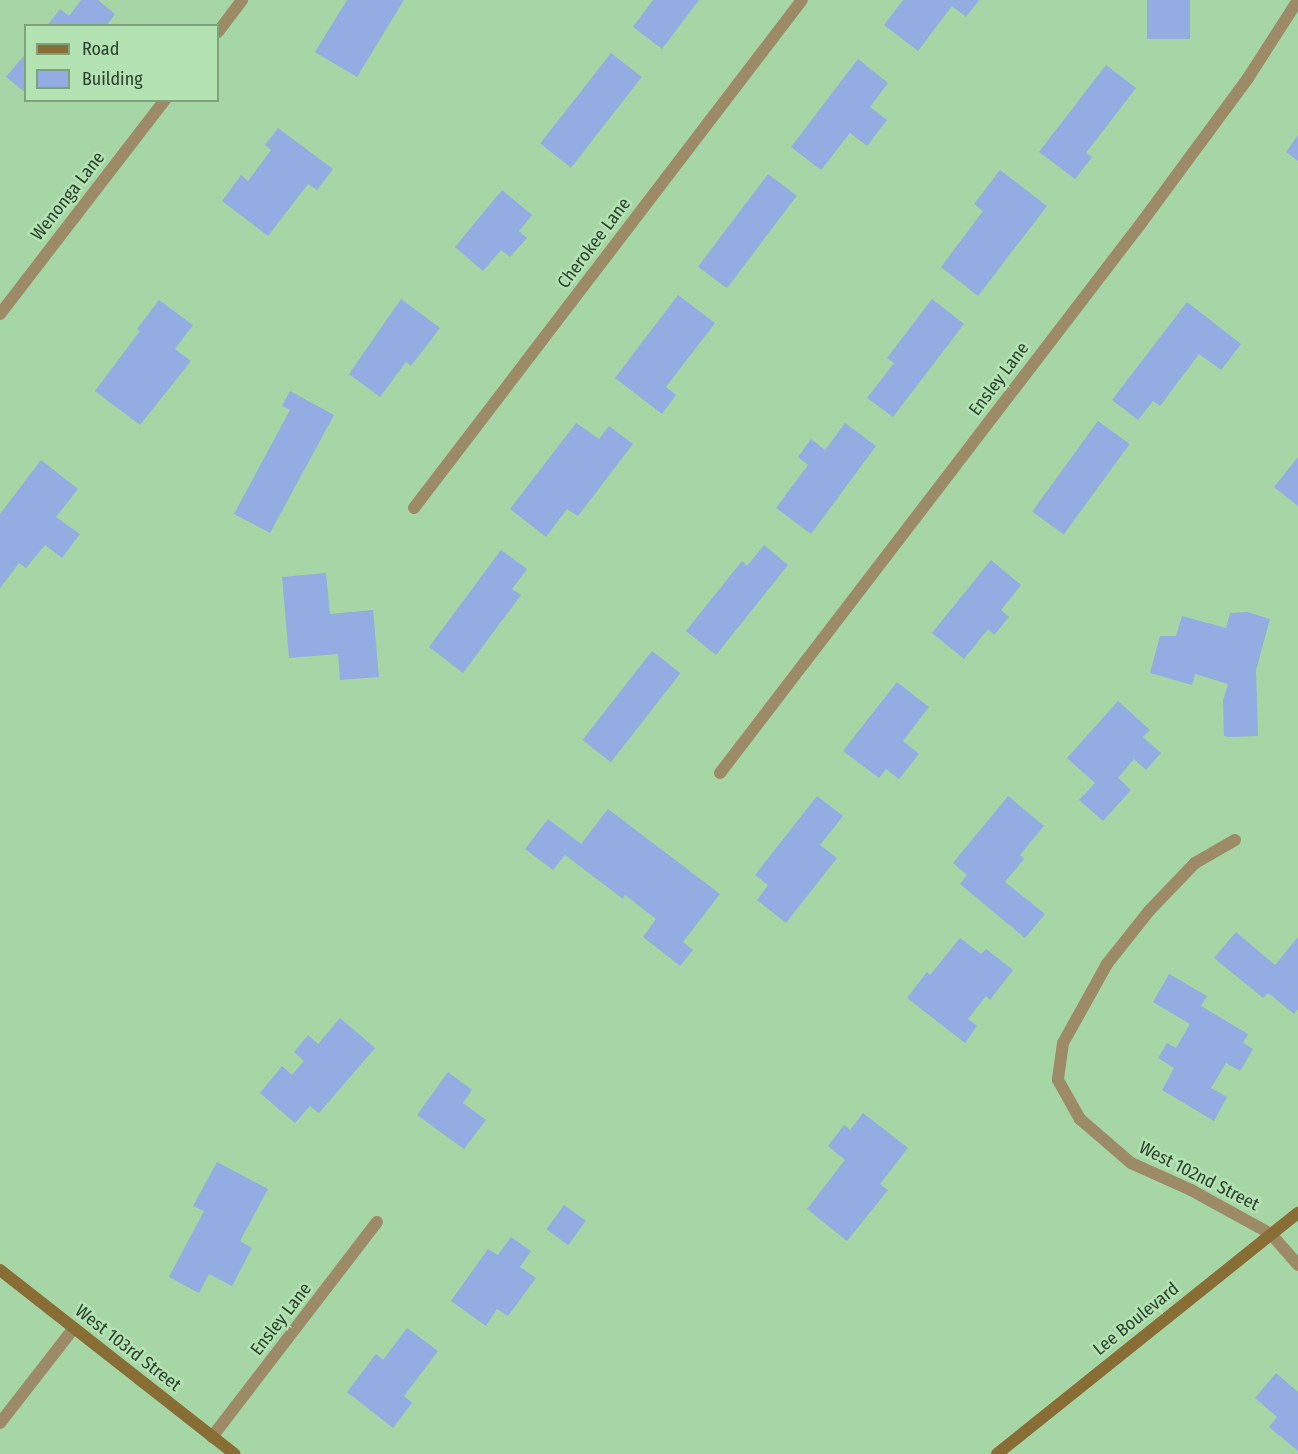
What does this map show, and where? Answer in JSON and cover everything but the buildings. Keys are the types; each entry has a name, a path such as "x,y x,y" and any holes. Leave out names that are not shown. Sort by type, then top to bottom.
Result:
{"street":[{"path":"219,31 242,0"},
{"name":"Cherokee Lane","path":"414,508 802,0"},
{"name":"Ensley Lane","path":"720,773 1142,222 1248,78 1298,0"},
{"name":"Wenonga Lane","path":"0,314 163,102"},
{"name":"West 102nd Street","path":"1235,840 1195,863 1149,911 1107,964 1063,1043 1058,1080 1080,1119 1131,1163 1191,1190 1271,1234"},
{"name":"Lee Boulevard","path":"997,1454 1298,1213"},
{"name":"Ensley Lane","path":"212,1437 377,1222"},
{"path":"1271,1234 1298,1265"},
{"name":"West 103rd Street","path":"0,1270 234,1454"},
{"path":"0,1423 74,1328"}]}
